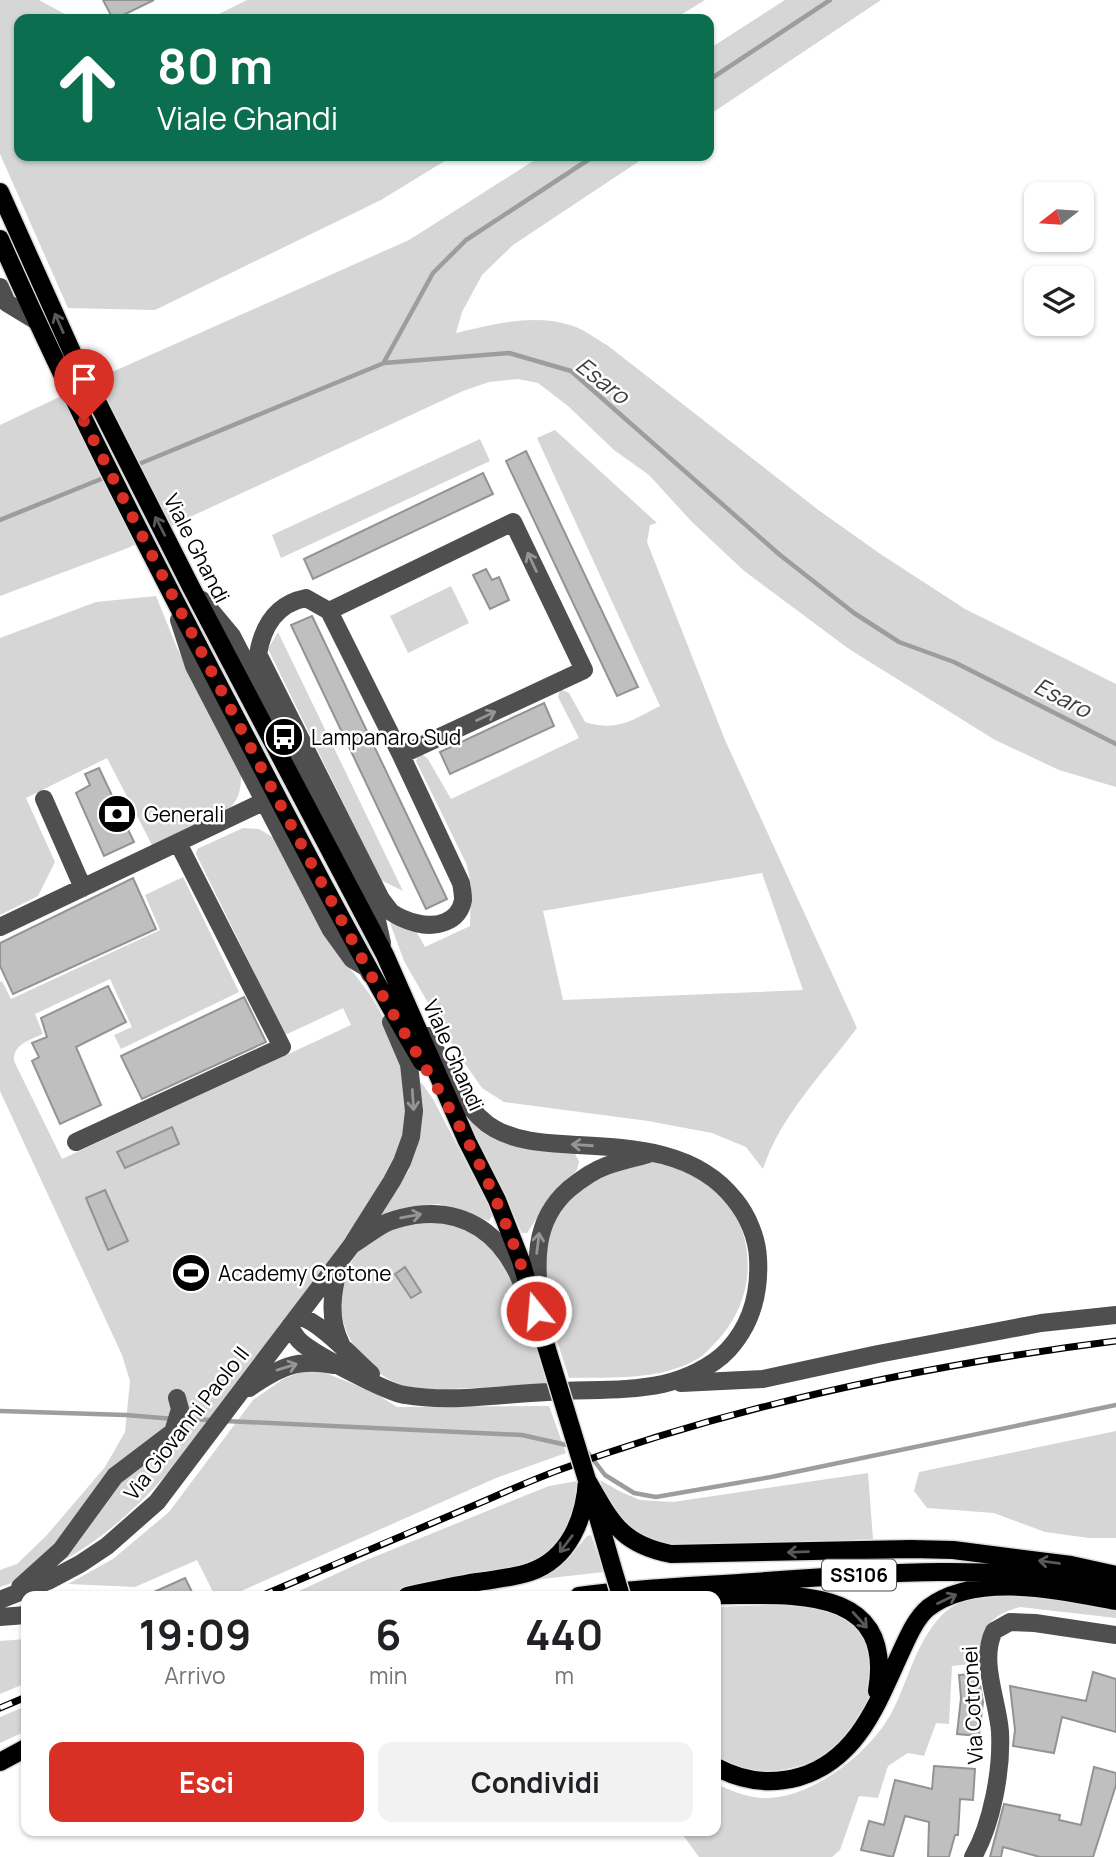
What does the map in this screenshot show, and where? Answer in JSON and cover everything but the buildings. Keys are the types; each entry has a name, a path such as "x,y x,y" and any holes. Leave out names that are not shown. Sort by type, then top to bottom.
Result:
{"main road":[{"name":"Viale Ghandi","path":"0,192 72,352 191,587 385,956 467,1140"},
{"name":"Viale Ghandi","path":"0,239 35,320 165,582 367,968 467,1140"},
{"path":"467,1140 521,1261 620,1591"},
{"path":"587,1480 613,1524 629,1539 645,1547 671,1554 953,1550 1071,1565 1116,1575"},
{"path":"434,1591 516,1576 542,1567 563,1549 577,1528 586,1497 587,1480"},
{"name":"SS106","path":"630,1591 830,1576 989,1573 1058,1578 1116,1587"},
{"path":"721,1770 751,1780 779,1781 803,1776 838,1756 859,1735 873,1715 918,1619 928,1608 942,1601 977,1588 997,1587 1044,1590 1116,1601"},
{"path":"721,1594 794,1595 826,1600 840,1605 859,1618 872,1638 880,1671 873,1715"},
{"path":"0,1764 21,1751"},
{"path":"0,1764 21,1756"}],"street":[{"path":"0,287 7,303 35,320"},
{"path":"328,611 513,522 583,670 401,755"},
{"path":"165,582 194,666 331,930 352,959 367,968 410,1064 414,1111 411,1137 402,1162 346,1253 335,1282 332,1313 344,1359"},
{"path":"191,587 232,636 306,766 381,899 393,913 401,917 425,925 438,926 449,921 458,911 463,900 461,883 401,755 328,611 306,598 289,602 270,620 261,637 258,654 306,766 376,916 385,956 440,1058 473,1112 494,1129 516,1138 545,1143 629,1149 678,1158 713,1176 741,1208 758,1247 757,1301 737,1339 726,1352 696,1373 664,1384"},
{"path":"44,799 83,888"},
{"path":"0,927 265,802"},
{"path":"76,1142 282,1047 178,843"},
{"path":"543,1336 536,1273 537,1248 540,1231 548,1213 562,1195 583,1178 604,1166 649,1153"},
{"path":"346,1253 385,1223 408,1216 435,1213 469,1222 498,1242 513,1263 543,1336"},
{"name":"Via Giovanni Paolo II","path":"21,1591 80,1564 107,1546 157,1502 346,1253"},
{"path":"294,1321 307,1318 319,1327 344,1359 387,1388 402,1395 426,1397 634,1388 763,1379 1027,1325 1116,1315"},
{"path":"237,1396 277,1369 291,1364 329,1364 344,1359"},
{"path":"4,1599 61,1550 116,1476 173,1432 178,1404"},
{"name":"Via Giovanni Paolo II","path":"4,1599 21,1591"},
{"path":"0,1617 21,1615"},
{"name":"Via Cotronei","path":"973,1857 981,1843 1000,1757 1000,1730 989,1649 994,1631 1010,1622 1116,1635"}],"shaded area":[{"path":"0,0 39,0 65,14 14,14 14,161 445,161 381,200 155,310 68,308 0,154"},
{"path":"247,0 705,0 682,14 219,14"},
{"path":"785,0 881,0 714,112 714,46"},
{"path":"533,161 639,161 513,245 482,275 462,312 456,333 500,323 529,320 558,322 582,330 607,345 817,509 879,553 965,609 1116,684 1116,787 1059,770 995,740 849,649 743,570 692,522 649,475 614,450 568,406 538,383 518,379 489,382 463,391 128,548 0,596 0,425 409,240"},
{"path":"555,430 657,523 650,525 647,542 725,740 857,1028 780,1131 763,1169 746,1147 712,1133 648,1121 504,1102 482,1088 454,1048 404,961 390,923 415,929 425,947 470,926 471,886 467,865 416,761 418,755 428,759 451,799 579,738 558,697 560,689 569,693 585,722 597,725 624,723 660,706 537,438","holes":["762,873 803,990 563,1000 543,911"]},
{"path":"480,439 490,461 281,558 272,535"},
{"path":"451,586 469,623 408,653 390,616"},
{"path":"156,596 177,648 241,773 238,797 221,814 152,845 107,758 26,798 55,862 38,896 0,915 0,638 96,602"},
{"path":"278,632 403,891 381,880 268,649"},
{"path":"243,828 259,829 274,838 319,924 386,1022 399,1057 407,1093 403,1139 389,1170 366,1209 213,1417 170,1470 123,1518 96,1539 52,1566 0,1587 0,1570 17,1564 47,1535 105,1467 125,1432 130,1381 122,1355 0,1091 0,982 2,981 11,999 160,930 145,895 183,877 239,992 121,1049 114,1035 132,1027 110,979 35,1014 43,1034 19,1047 14,1061 62,1159 351,1025 343,1008 285,1035 196,854 197,849"},
{"path":"421,1082 433,1099 493,1214 489,1221 439,1204 413,1206 378,1216 409,1170 416,1142"},
{"path":"463,1114 477,1126 502,1140 575,1154 579,1161 577,1170 553,1194 527,1233 522,1233"},
{"path":"655,1161 703,1179 730,1207 746,1246 748,1267 739,1307 729,1326 715,1343 701,1356 684,1365 669,1371 636,1376 569,1378 541,1291 548,1223 595,1173"},
{"path":"419,1220 462,1227 486,1240 497,1251 524,1307 547,1385 421,1390 400,1384 381,1374 365,1360 352,1343 344,1324 341,1303 343,1282 352,1261 372,1239"},
{"path":"305,1371 321,1371 375,1393 397,1407 549,1406 566,1453 496,1478 241,1591 212,1591 197,1560 135,1587 68,1584 113,1559 169,1512 253,1400 285,1378"},
{"path":"1116,1431 1116,1538 1089,1538 1045,1532 994,1513 927,1508 914,1491 919,1472"},
{"path":"868,1473 873,1539 720,1546 676,1545 652,1539 624,1524 607,1500 600,1480 640,1500 673,1502"},
{"path":"577,1481 575,1514 557,1544 535,1561 395,1591 299,1591 364,1561 549,1486"},
{"path":"591,1535 604,1572 533,1580 568,1559 587,1536"},
{"path":"1005,1593 1116,1608 1116,1618 1020,1607 993,1620 984,1633 981,1663 952,1666 949,1724 936,1723 924,1756 908,1753 888,1766 878,1798 859,1796 840,1850 832,1857 699,1857 684,1836 721,1836 721,1786 750,1796 780,1797 819,1783 838,1771 870,1742 883,1726 932,1626 955,1605"},
{"path":"798,1604 834,1611 853,1622 859,1629 872,1666 869,1692 859,1720 836,1748 814,1761 775,1771 751,1771 721,1760 721,1607"},
{"path":"21,1639 21,1685 0,1694 0,1641"},
{"path":"21,1708 21,1733 0,1743 0,1717"}],"waterway":[{"path":"714,77 830,0"},
{"path":"384,362 433,273 466,240 586,161"},
{"name":"Esaro","path":"134,466 384,363 509,353 571,371 780,555 854,613 899,642 954,662 1116,744"},
{"name":"Esaro","path":"0,520 106,477"},
{"path":"586,1450 605,1475 634,1493 656,1497 771,1477 1116,1405"},
{"path":"0,1411 174,1419"},
{"path":"183,1419 212,1420"},
{"path":"225,1421 522,1435 571,1446"}],"railway":[{"path":"273,1591 546,1475 695,1425 904,1375 1116,1341"},
{"path":"0,1708 21,1699"}],"place":[{"name":"Lampanaro Sud","path":"284,737"},
{"name":"Generali","path":"117,814"},
{"name":"Academy Crotone","path":"191,1273"}],"route":[{"path":"84,421 367,968 467,1140 521,1261 536,1311"}]}
